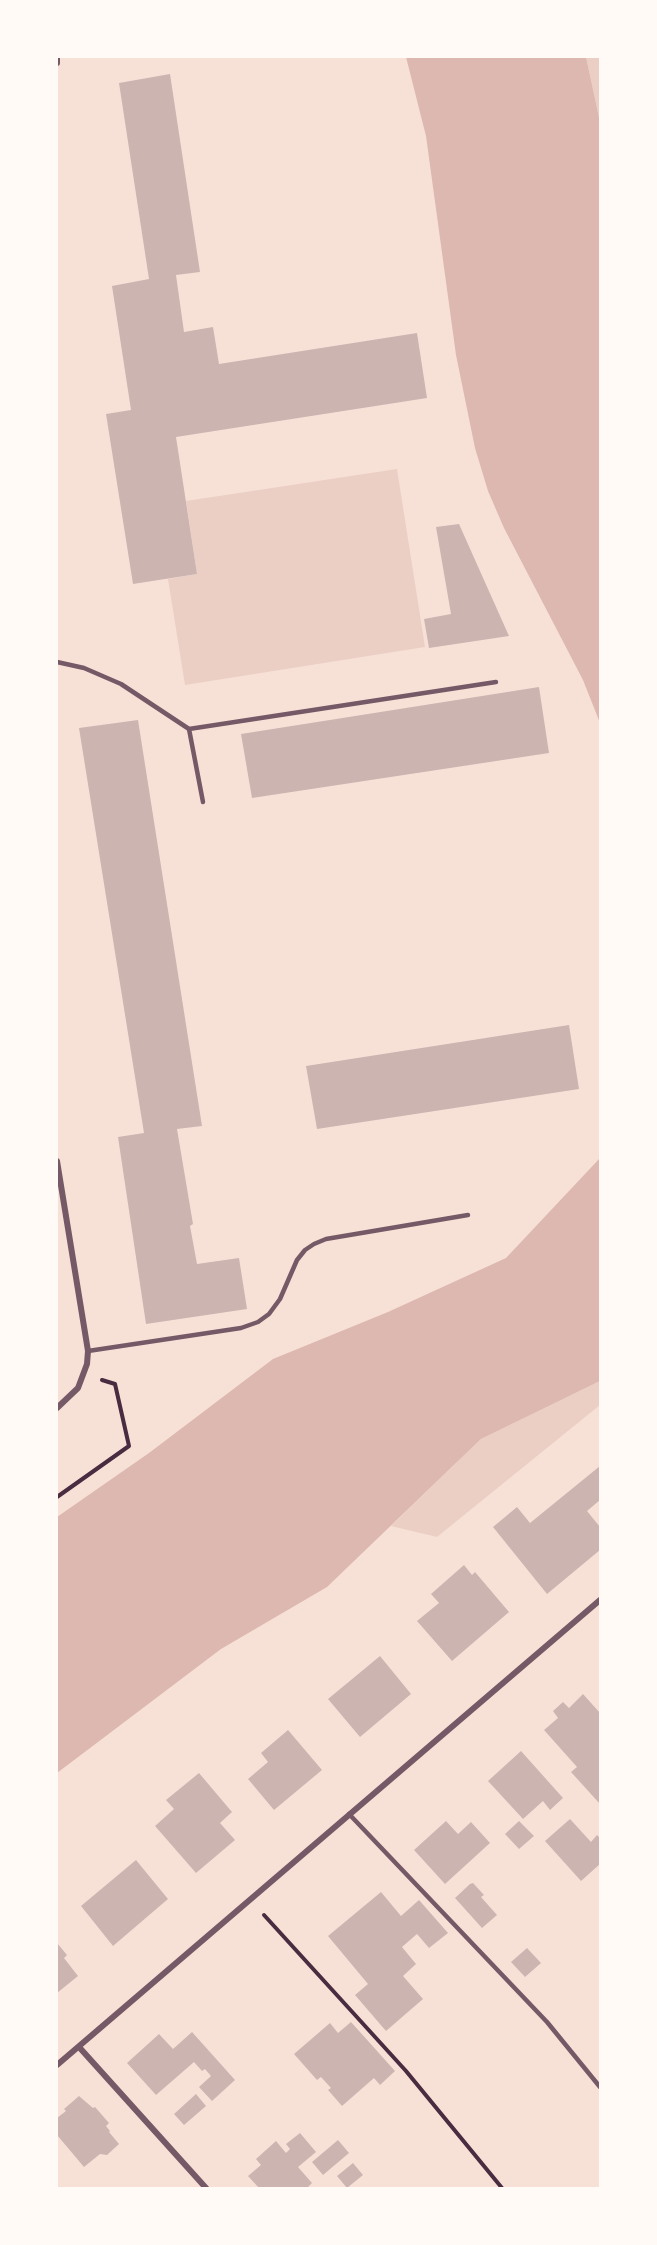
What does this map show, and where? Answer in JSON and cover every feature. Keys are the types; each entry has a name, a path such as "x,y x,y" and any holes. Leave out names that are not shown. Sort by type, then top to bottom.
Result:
{"street":[{"path":"57,57 57,63"},
{"path":"57,1161 88,1351 84,1374 78,1388 57,1408"},
{"path":"57,2065 600,1600"},
{"path":"79,2047 207,2188"}],"lane":[{"path":"57,662 84,668 121,684 189,729 496,682"},
{"path":"189,729 203,802"},
{"path":"88,1351 241,1328 258,1322 269,1314 280,1299 297,1260 314,1244 326,1239 468,1215"},
{"path":"349,1814 548,2022 600,2087"}],"path":[{"path":"57,1497 129,1446 115,1384 84,1374"},
{"path":"249,1899 406,2071 502,2188"}],"shaded area":[{"path":"406,57 586,57 600,122 600,723 583,680 504,528 488,491 475,448 456,355 426,136"},
{"path":"586,57 600,57 600,122"},
{"path":"397,469 425,647 185,685 168,579 197,574 186,501"},
{"path":"600,1158 600,1381 481,1439 327,1587 221,1649 57,1773 57,1517 149,1453 273,1359 388,1312 506,1258"},
{"path":"600,1381 600,1405 437,1537 391,1526 481,1439"}],"building":[{"path":"170,74 200,272 176,275 184,332 213,327 219,364 417,333 427,398 176,437 197,574 133,584 106,414 131,410 112,286 149,279 119,83"},
{"path":"459,524 509,636 429,648 424,619 451,614 436,527"},
{"path":"539,687 549,753 252,798 241,734"},
{"path":"138,720 202,1126 177,1129 193,1224 190,1226 197,1264 239,1258 247,1309 146,1324 118,1137 144,1133 79,728"},
{"path":"569,1025 579,1089 317,1129 306,1066"},
{"path":"600,1466 600,1500 587,1511 600,1527 600,1550 547,1594 493,1527 517,1507 530,1523"},
{"path":"464,1565 472,1575 475,1572 509,1612 452,1661 417,1621 439,1603 431,1594"},
{"path":"380,1656 411,1694 360,1737 328,1699"},
{"path":"583,1694 600,1713 600,1804 571,1772 577,1767 544,1730 558,1718 553,1711 563,1702 569,1708"},
{"path":"288,1730 322,1770 274,1810 248,1779 268,1762 261,1753"},
{"path":"521,1751 563,1798 550,1810 543,1801 523,1819 488,1781"},
{"path":"199,1773 232,1812 220,1823 235,1840 196,1873 155,1826 174,1809 166,1800"},
{"path":"570,1819 591,1842 597,1835 600,1838 600,1864 581,1881 545,1841"},
{"path":"446,1821 458,1834 471,1822 490,1843 445,1884 414,1850"},
{"path":"519,1821 534,1836 519,1849 505,1834"},
{"path":"136,1860 168,1899 113,1946 81,1906"},
{"path":"473,1883 484,1895 481,1897 497,1915 482,1928 455,1898"},
{"path":"381,1892 401,1916 419,1900 448,1933 429,1948 417,1934 402,1947 416,1964 403,1976 423,1999 386,2031 355,1995 368,1984 328,1936"},
{"path":"57,1943 67,1955 64,1958 78,1976 57,1993"},
{"path":"527,1948 541,1963 525,1977 511,1962"},
{"path":"351,2022 395,2071 380,2085 374,2078 342,2106 328,2090 331,2088 321,2077 317,2080 294,2054 330,2023 338,2033"},
{"path":"192,2032 235,2080 212,2101 199,2087 211,2076 205,2069 202,2071 194,2062 156,2095 127,2063 159,2034 173,2049"},
{"path":"196,2094 206,2106 184,2125 174,2114"},
{"path":"79,2096 93,2108 95,2107 109,2123 106,2126 119,2144 107,2155 100,2154 84,2167 57,2135 57,2118"},
{"path":"300,2133 316,2152 298,2167 312,2183 307,2188 259,2188 248,2176 261,2165 256,2159 276,2141 286,2153 290,2149 286,2144"},
{"path":"338,2140 349,2153 323,2175 312,2162"},
{"path":"353,2163 363,2175 347,2188 337,2176"}]}
